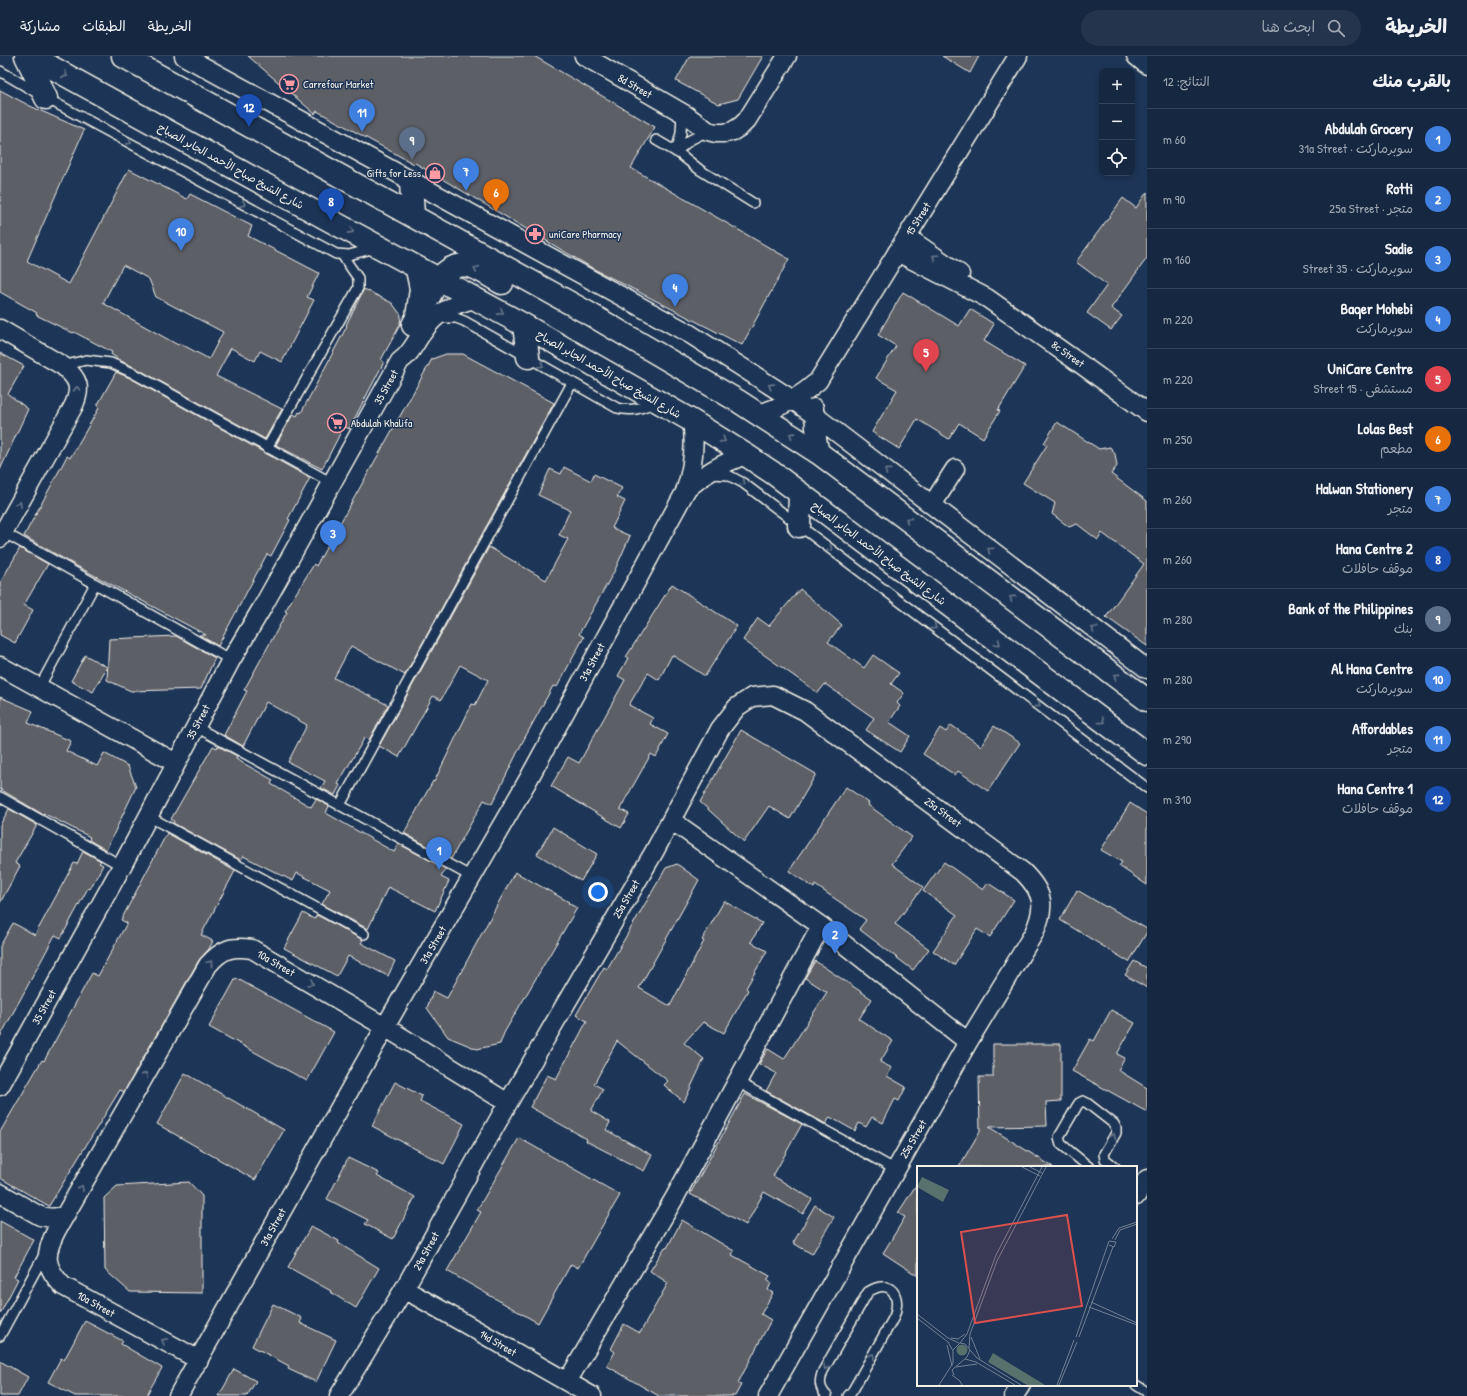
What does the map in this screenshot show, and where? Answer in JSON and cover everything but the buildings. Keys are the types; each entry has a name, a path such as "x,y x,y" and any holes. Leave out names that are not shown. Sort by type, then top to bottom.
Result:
{"main road":[{"path":"26,56 46,98"},
{"name":"شارع الشيخ صباح الأحمد الجابر الصباح","path":"31,56 524,325 692,421 746,455 800,493 1147,754"},
{"path":"123,56 588,313 759,414 820,454 1147,700"},
{"path":"411,182 413,216"},
{"path":"422,323 439,279 444,273 455,266 467,265 559,313 568,315 588,313"},
{"path":"524,325 528,357"},
{"path":"799,526 800,493"}],"street":[{"path":"184,56 690,334 814,415 1147,670"},
{"name":"8d Street","path":"584,56 684,114 719,128"},
{"path":"719,128 761,98 787,56"},
{"name":"15 Street","path":"759,414 782,406 818,382 1018,56"},
{"path":"1136,56 1147,65"},
{"name":"8c Street","path":"902,245 963,276 987,298 1147,412"},
{"name":"35 Street","path":"414,265 419,289 417,313 422,323"},
{"name":"35 Street","path":"0,1086 122,866 231,660 400,362 402,352 422,323 451,306 464,301 476,299"},
{"path":"0,329 71,372 77,380 78,390 76,400 2,535"},
{"name":"15 Street","path":"818,382 814,415 820,454"},
{"name":"31a Street","path":"178,1396 385,1027 528,780 685,492 693,464 694,435 692,421"},
{"name":"31a Street","path":"685,492 706,474 725,462 746,455"},
{"path":"932,505 955,469"},
{"path":"0,666 176,763"},
{"name":"25a Street","path":"508,1103 671,820 720,729 737,706 752,696 773,695 805,712 1023,872 1035,884 1042,900 1041,918 1034,933 968,1042 768,1396"},
{"path":"671,820 820,926 968,1042"},
{"path":"567,1382 675,1197 738,1082 820,926"},
{"name":"10a Street","path":"199,1360 63,1286 53,1276 48,1261 49,1245 208,965 216,956 227,949 239,947 252,949 385,1027 508,1103"},
{"name":"29a Street","path":"339,1396 404,1289 508,1103"},
{"path":"0,1193 40,1216 52,1218 65,1216"},
{"name":"14d Street","path":"404,1289 592,1396"},
{"path":"1014,1396 1020,1386"}],"lane":[{"path":"0,71 46,98 331,251 342,255 349,255 380,247"},
{"path":"676,152 684,114"},
{"path":"676,152 690,140 719,128"},
{"path":"656,140 753,203"},
{"path":"267,448 358,288 358,278 342,255"},
{"path":"422,323 447,317 464,321 618,408 625,410 640,408 658,401"},
{"path":"63,366 86,360 111,363 133,373 332,483"},
{"path":"340,805 572,383"},
{"path":"706,474 728,475 736,478 1147,788"},
{"path":"2,535 95,584 231,660"},
{"path":"39,688 95,584"},
{"path":"196,727 472,877"},
{"path":"0,797 122,866"},
{"path":"148,816 364,934"},
{"path":"738,1082 896,1170"},
{"path":"1088,1166 1061,1144 1059,1140 1059,1136 1079,1102 1083,1101 1110,1121 1116,1128 1116,1133 1104,1154 1105,1159 1114,1166"},
{"path":"0,1336 49,1245"},
{"path":"823,1394 820,1384 820,1377 863,1299 868,1292 876,1287 885,1287 893,1291 897,1299 898,1308 853,1390 848,1396"},
{"path":"1137,1386 1147,1392"}],"place":[{"name":"Carrefour Market","path":"289,84"},
{"name":"Hana Centre 1","path":"249,127"},
{"name":"Affordables","path":"362,132"},
{"name":"Bank of the Philippines","path":"412,160"},
{"name":"Gifts for Less","path":"435,173"},
{"name":"Halwan Stationery","path":"466,191"},
{"name":"Lolas Best","path":"496,212"},
{"name":"Hana Centre 2","path":"331,221"},
{"name":"uniCare Pharmacy","path":"535,234"},
{"name":"Al Hana Centre","path":"181,251"},
{"name":"Baqer Mohebi","path":"675,307"},
{"name":"UniCare Centre","path":"926,372"},
{"name":"Abdulah Khalifa","path":"337,423"},
{"name":"Sadie","path":"333,553"},
{"name":"Abdulah Grocery","path":"439,870"},
{"name":"Rotti","path":"835,954"}]}
